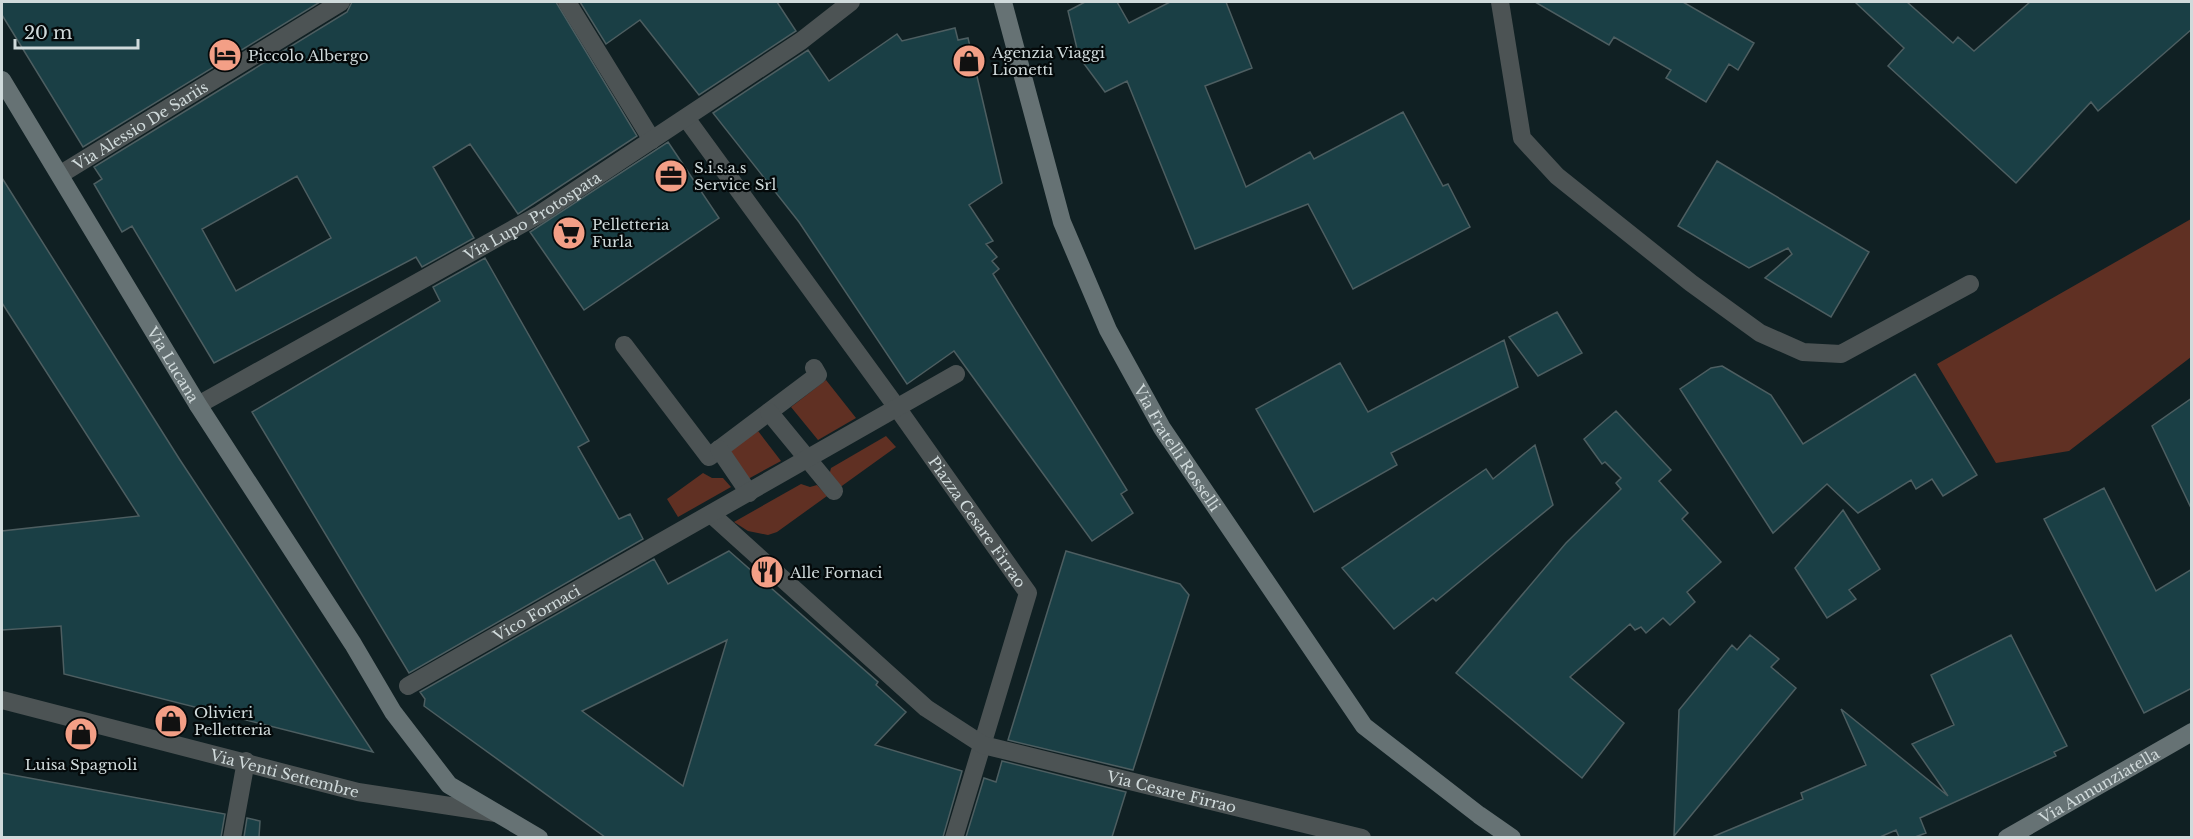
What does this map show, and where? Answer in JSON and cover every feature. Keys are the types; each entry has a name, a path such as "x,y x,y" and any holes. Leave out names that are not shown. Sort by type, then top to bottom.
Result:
{"street":[{"name":"Via Alessio De Sariis","path":"61,174 341,2"},
{"path":"567,2 652,140"},
{"name":"Via Lupo Protospata","path":"198,405 540,214 801,41 850,2"},
{"name":"Via Fratelli Rosselli","path":"1003,2 1062,222 1108,330 1162,428 1364,726 1479,815 1512,837"},
{"path":"1500,2 1522,138 1557,176 1691,283 1760,333 1803,352 1841,354 1971,284"},
{"name":"Via Lucana","path":"2,80 61,174 198,405 353,644 393,712 449,785 502,814"},
{"name":"Piazza Cesare Firrao","path":"686,118 898,409 1028,593 983,745"},
{"path":"624,345 709,457 818,375 814,368"},
{"path":"711,514 956,374"},
{"path":"769,412 834,491"},
{"path":"719,449 749,493"},
{"name":"Vico Fornaci","path":"408,686 711,514"},
{"name":"Via Cesare Firrao","path":"711,514 926,708 983,745 1362,837"},
{"name":"Via Venti Settembre","path":"2,700 246,761 358,792 502,814"},
{"name":"Via Annunziatella","path":"2007,837 2192,732"},
{"path":"954,837 983,745"},
{"path":"232,837 246,761"},
{"path":"502,814 539,837"},
{"name":"Via Fratelli Rosselli","path":"1479,815 1496,837"}],"shaded area":[{"path":"2191,219 2191,357 2069,451 1996,463 1937,364"},
{"path":"826,380 856,418 818,440 791,407"},
{"path":"758,431 781,461 748,479 727,453"},
{"path":"886,436 896,447 839,488 829,476 831,468"},
{"path":"703,473 712,478 723,478 731,487 678,517 667,499"},
{"path":"801,484 810,487 817,485 827,496 777,532 768,535 748,531 734,522"}],"building":[{"path":"2,2 320,2 83,147 2,15"},
{"path":"352,2 556,2 637,136 518,214 470,144 433,167 474,238 422,267 416,257 214,363 132,226 122,232 94,184 102,179 94,167 347,12","holes":["297,176 331,238 236,291 202,229"]},
{"path":"580,2 777,2 796,31 699,95 640,20 606,44"},
{"path":"1085,2 1117,2 1129,23 1170,2 1226,2 1252,68 1205,86 1246,187 1310,152 1314,159 1403,112 1443,186 1448,184 1470,227 1353,289 1308,204 1195,249 1127,81 1105,92 1079,57 1068,11"},
{"path":"1535,2 1683,2 1754,43 1738,70 1729,64 1706,102 1666,78 1671,70 1614,37 1609,45"},
{"path":"1855,2 1907,2 1953,43 1958,37 1974,51 2030,2 2192,2 2192,29 2098,111 2091,102 2016,183 1888,66 1904,48"},
{"path":"955,28 958,40 968,38 1002,183 969,205 993,241 986,244 997,257 992,261 999,269 993,274 1127,490 1121,494 1133,513 1092,541 954,351 907,384 799,222 713,113 808,50 829,81 897,34 902,41"},
{"path":"668,142 719,218 584,310 530,232"},
{"path":"1717,161 1869,252 1831,317 1765,278 1792,254 1788,248 1749,268 1678,226"},
{"path":"2,178 180,460 373,752 64,674 61,626 2,630 2,531 139,516 2,303"},
{"path":"485,258 589,441 578,447 619,519 630,514 643,539 409,673 252,412 440,301 433,287"},
{"path":"1557,312 1582,353 1538,376 1509,337"},
{"path":"1504,340 1518,387 1391,453 1397,465 1314,512 1256,409 1340,363 1368,412"},
{"path":"1722,366 1771,395 1803,444 1915,374 1977,475 1943,496 1932,479 1916,489 1911,480 1858,513 1827,484 1773,533 1680,389 1711,368"},
{"path":"2192,398 2192,510 2152,426"},
{"path":"1616,411 1671,470 1659,481 1688,513 1682,519 1721,562 1687,592 1695,602 1670,625 1663,618 1646,633 1641,627 1635,630 1630,624 1570,677 1624,723 1582,778 1456,673 1566,543 1621,489 1616,483 1621,478 1605,462 1602,464 1584,439"},
{"path":"1535,445 1553,505 1436,601 1433,598 1394,629 1342,568 1486,469 1493,479"},
{"path":"2104,488 2156,591 2192,569 2192,688 2144,713 2044,519"},
{"path":"1843,510 1880,569 1849,590 1856,599 1827,618 1795,568"},
{"path":"729,551 878,682 876,685 906,712 875,745 962,771 943,837 605,837 424,706 425,699 420,692 654,559 668,584","holes":["727,640 683,786 582,711"]},
{"path":"1066,551 1180,584 1189,595 1133,770 1008,740"},
{"path":"1750,635 1779,659 1771,667 1796,688 1674,836 1679,710 1732,645 1737,650"},
{"path":"2011,635 2067,746 2054,752 2056,756 1920,818 1926,833 1915,837 1899,837 1896,830 1880,837 1712,837 1803,799 1801,793 1866,765 1841,709 1948,796 1912,744 1954,725 1931,675"},
{"path":"1002,761 1126,792 1112,837 966,837 984,778 996,782"},
{"path":"2,773 225,814 221,837 2,837"},
{"path":"247,818 260,821 259,837 244,837"}],"place":[{"name":"Piccolo Albergo","path":"225,55"},
{"name":"Agenzia Viaggi Lionetti","path":"969,61"},
{"name":"S.i.s.a.s Service Srl","path":"671,176"},
{"name":"Pelletteria Furla","path":"569,233"},
{"name":"Alle Fornaci","path":"767,572"},
{"name":"Olivieri Pelletteria","path":"171,721"},
{"name":"Luisa Spagnoli","path":"81,734"}]}
